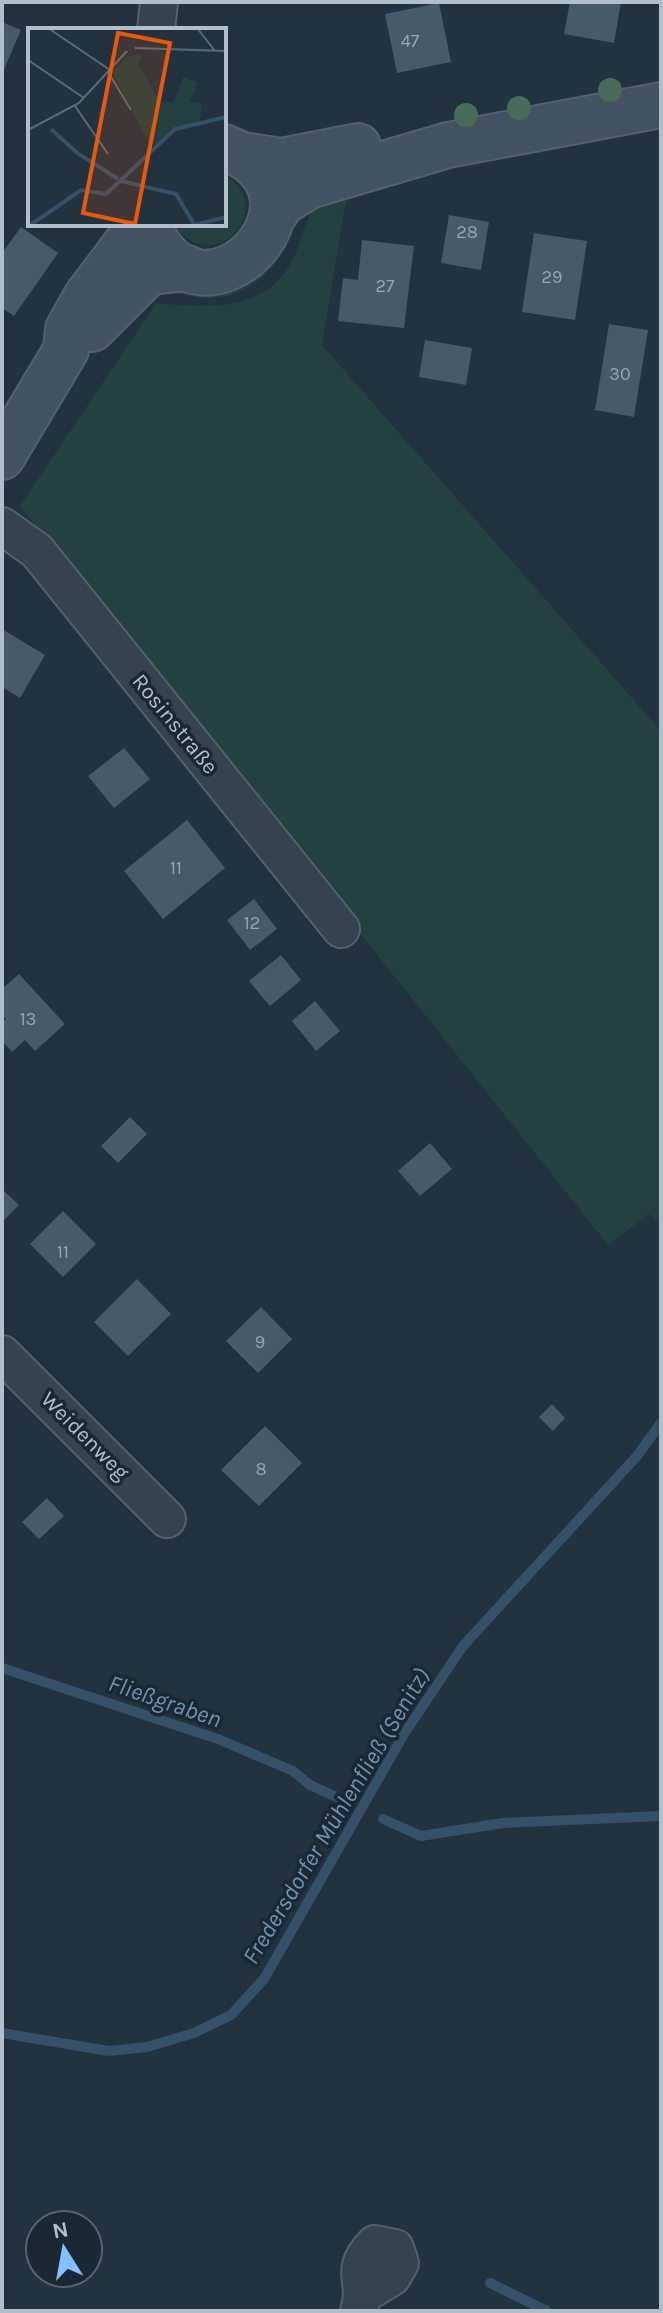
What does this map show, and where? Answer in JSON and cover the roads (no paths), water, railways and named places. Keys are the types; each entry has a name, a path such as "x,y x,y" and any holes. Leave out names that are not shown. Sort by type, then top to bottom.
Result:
{"street":[{"path":"156,28 159,2"},
{"path":"171,2 173,28"},
{"path":"66,350 80,344 146,275 187,268 205,272 241,264 266,237 272,217 283,202 309,186 448,145 661,105"},
{"path":"229,149 281,161 381,141 416,139 448,145"},
{"path":"229,149 268,184 272,217"},
{"path":"2,457 66,350 68,329 86,297 139,226"},
{"path":"149,226 158,246 187,268"},
{"name":"Rosinstraße","path":"2,526 37,551 341,929"},
{"name":"Weidenweg","path":"2,1354 167,1519"}],"waterway":[{"name":"Fredersdorfer Mühlenfließ (Senitz)","path":"2,2033 109,2051 147,2047 194,2033 231,2015 264,1979 404,1734 463,1646 637,1456 661,1423"},
{"name":"Fließgraben","path":"2,1668 218,1739 293,1771 310,1785 343,1800"},
{"path":"383,1819 421,1836 503,1823 661,1816"},
{"path":"490,2283 547,2311"}]}
